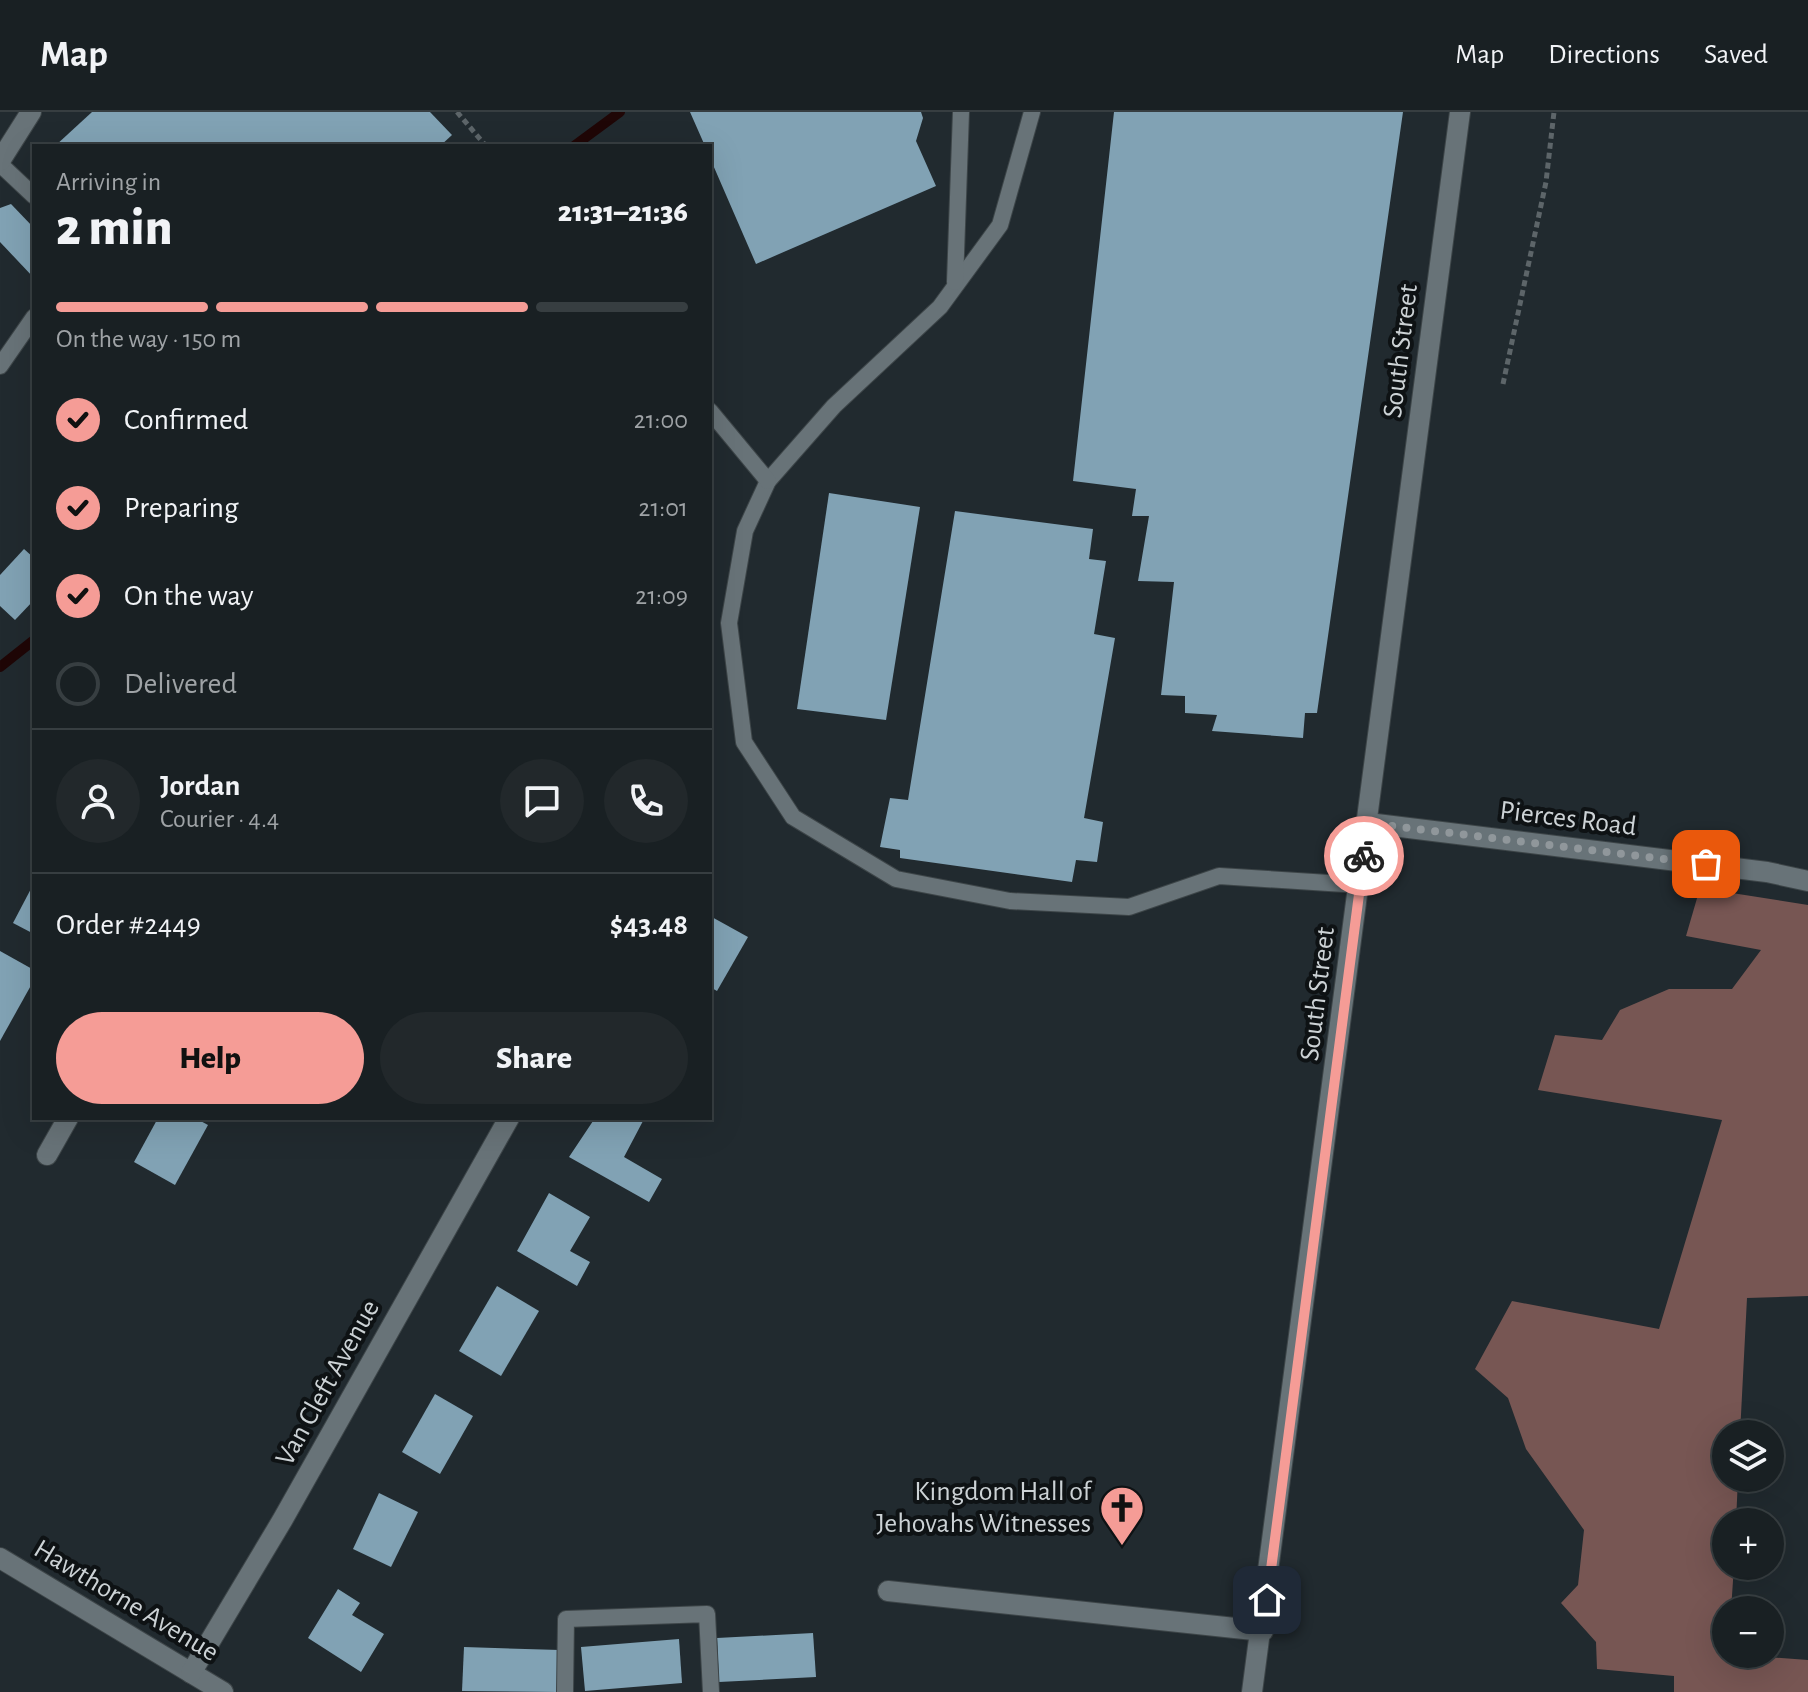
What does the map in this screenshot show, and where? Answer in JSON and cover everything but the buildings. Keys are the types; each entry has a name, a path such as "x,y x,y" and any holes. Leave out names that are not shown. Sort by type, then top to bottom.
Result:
{"street":[{"path":"0,163 31,112"},
{"name":"South Street","path":"1252,1692 1263,1631 1460,112"},
{"name":"Pierces Road","path":"1368,823 1767,872 1808,881"},
{"path":"47,1155 67,1120"},
{"name":"Van Cleft Avenue","path":"191,1673 283,1519 508,1120"},
{"name":"Hawthorne Avenue","path":"0,1558 223,1692"},
{"path":"888,1591 1263,1631"}],"lane":[{"path":"955,284 961,112"},
{"path":"1032,112 1000,225 940,307 834,406 768,481 745,531 729,623 744,742 793,817 896,879 1010,901 1129,907 1219,876 1360,885"},
{"path":"0,163 32,194"},
{"path":"0,366 32,320"},
{"path":"712,413 768,481"},
{"path":"565,1692 566,1619 707,1614 711,1692"}],"path":[{"path":"457,112 484,144"},
{"path":"1503,384 1546,182 1554,112"}],"shaded area":[{"path":"1700,888 1808,905 1808,1296 1747,1298 1741,1420 1712,1420 1712,1492 1737,1492 1737,1508 1712,1508 1712,1580 1733,1580 1732,1596 1712,1596 1712,1668 1784,1668 1784,1658 1808,1660 1808,1692 1674,1692 1674,1676 1597,1669 1596,1642 1561,1603 1578,1585 1584,1530 1526,1449 1508,1398 1475,1369 1512,1301 1659,1329 1722,1120 1538,1090 1555,1035 1602,1040 1620,1010 1669,989 1732,989 1761,950 1686,936"}],"waterway":[{"path":"577,144 620,112"},
{"path":"0,667 32,642"}],"way so far":[{"path":"1364,856 1368,823 1706,864"}],"place":[{"name":"Kingdom Hall of Jehovahs Witnesses","path":"1122,1547"}],"route":[{"path":"1267,1600 1364,856"}]}
